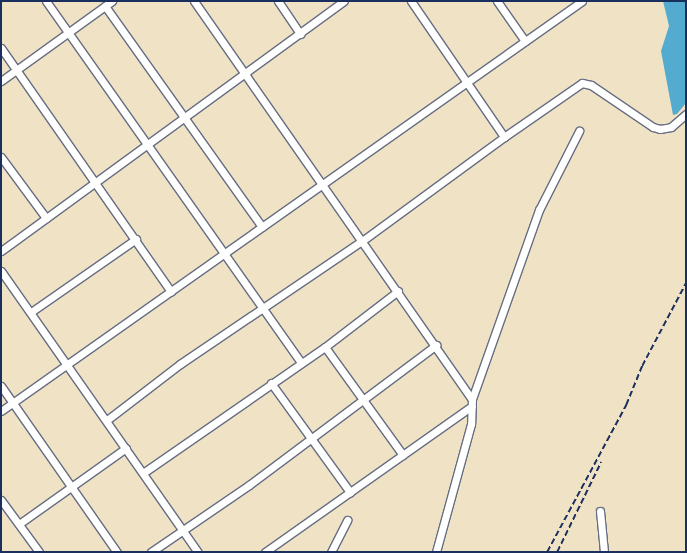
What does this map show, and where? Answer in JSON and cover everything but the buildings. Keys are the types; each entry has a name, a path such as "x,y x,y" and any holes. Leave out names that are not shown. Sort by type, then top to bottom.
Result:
{"street":[{"path":"46,1 301,363"},
{"path":"1,81 112,1"},
{"path":"194,1 436,345 472,403"},
{"path":"278,1 300,34"},
{"path":"1,251 186,118 344,1"},
{"path":"411,1 504,137"},
{"path":"497,1 525,41"},
{"path":"1,411 582,1"},
{"path":"105,6 262,227"},
{"path":"1,48 136,239 171,292"},
{"path":"107,420 180,364 362,241 504,137 582,83 591,85 653,127 660,129 671,127 686,114"},
{"path":"436,552 471,424 472,403 539,210 579,131"},
{"path":"1,158 46,218"},
{"path":"31,312 136,239"},
{"path":"1,271 107,420 198,552"},
{"path":"143,473 325,347 398,291"},
{"path":"151,552 182,529 249,485 436,345"},
{"path":"325,347 403,455"},
{"path":"271,383 350,492"},
{"path":"1,386 117,552"},
{"path":"265,552 403,455 472,403"},
{"path":"19,524 71,485 126,448"},
{"path":"1,500 38,552"},
{"path":"600,512 604,552"},
{"path":"331,552 347,520"}],"water":[{"path":"663,1 686,1 686,103 677,114 673,115 661,51 669,26"}],"railway":[{"path":"547,552 626,405 642,366 686,283"},
{"path":"557,552 601,462"}]}
